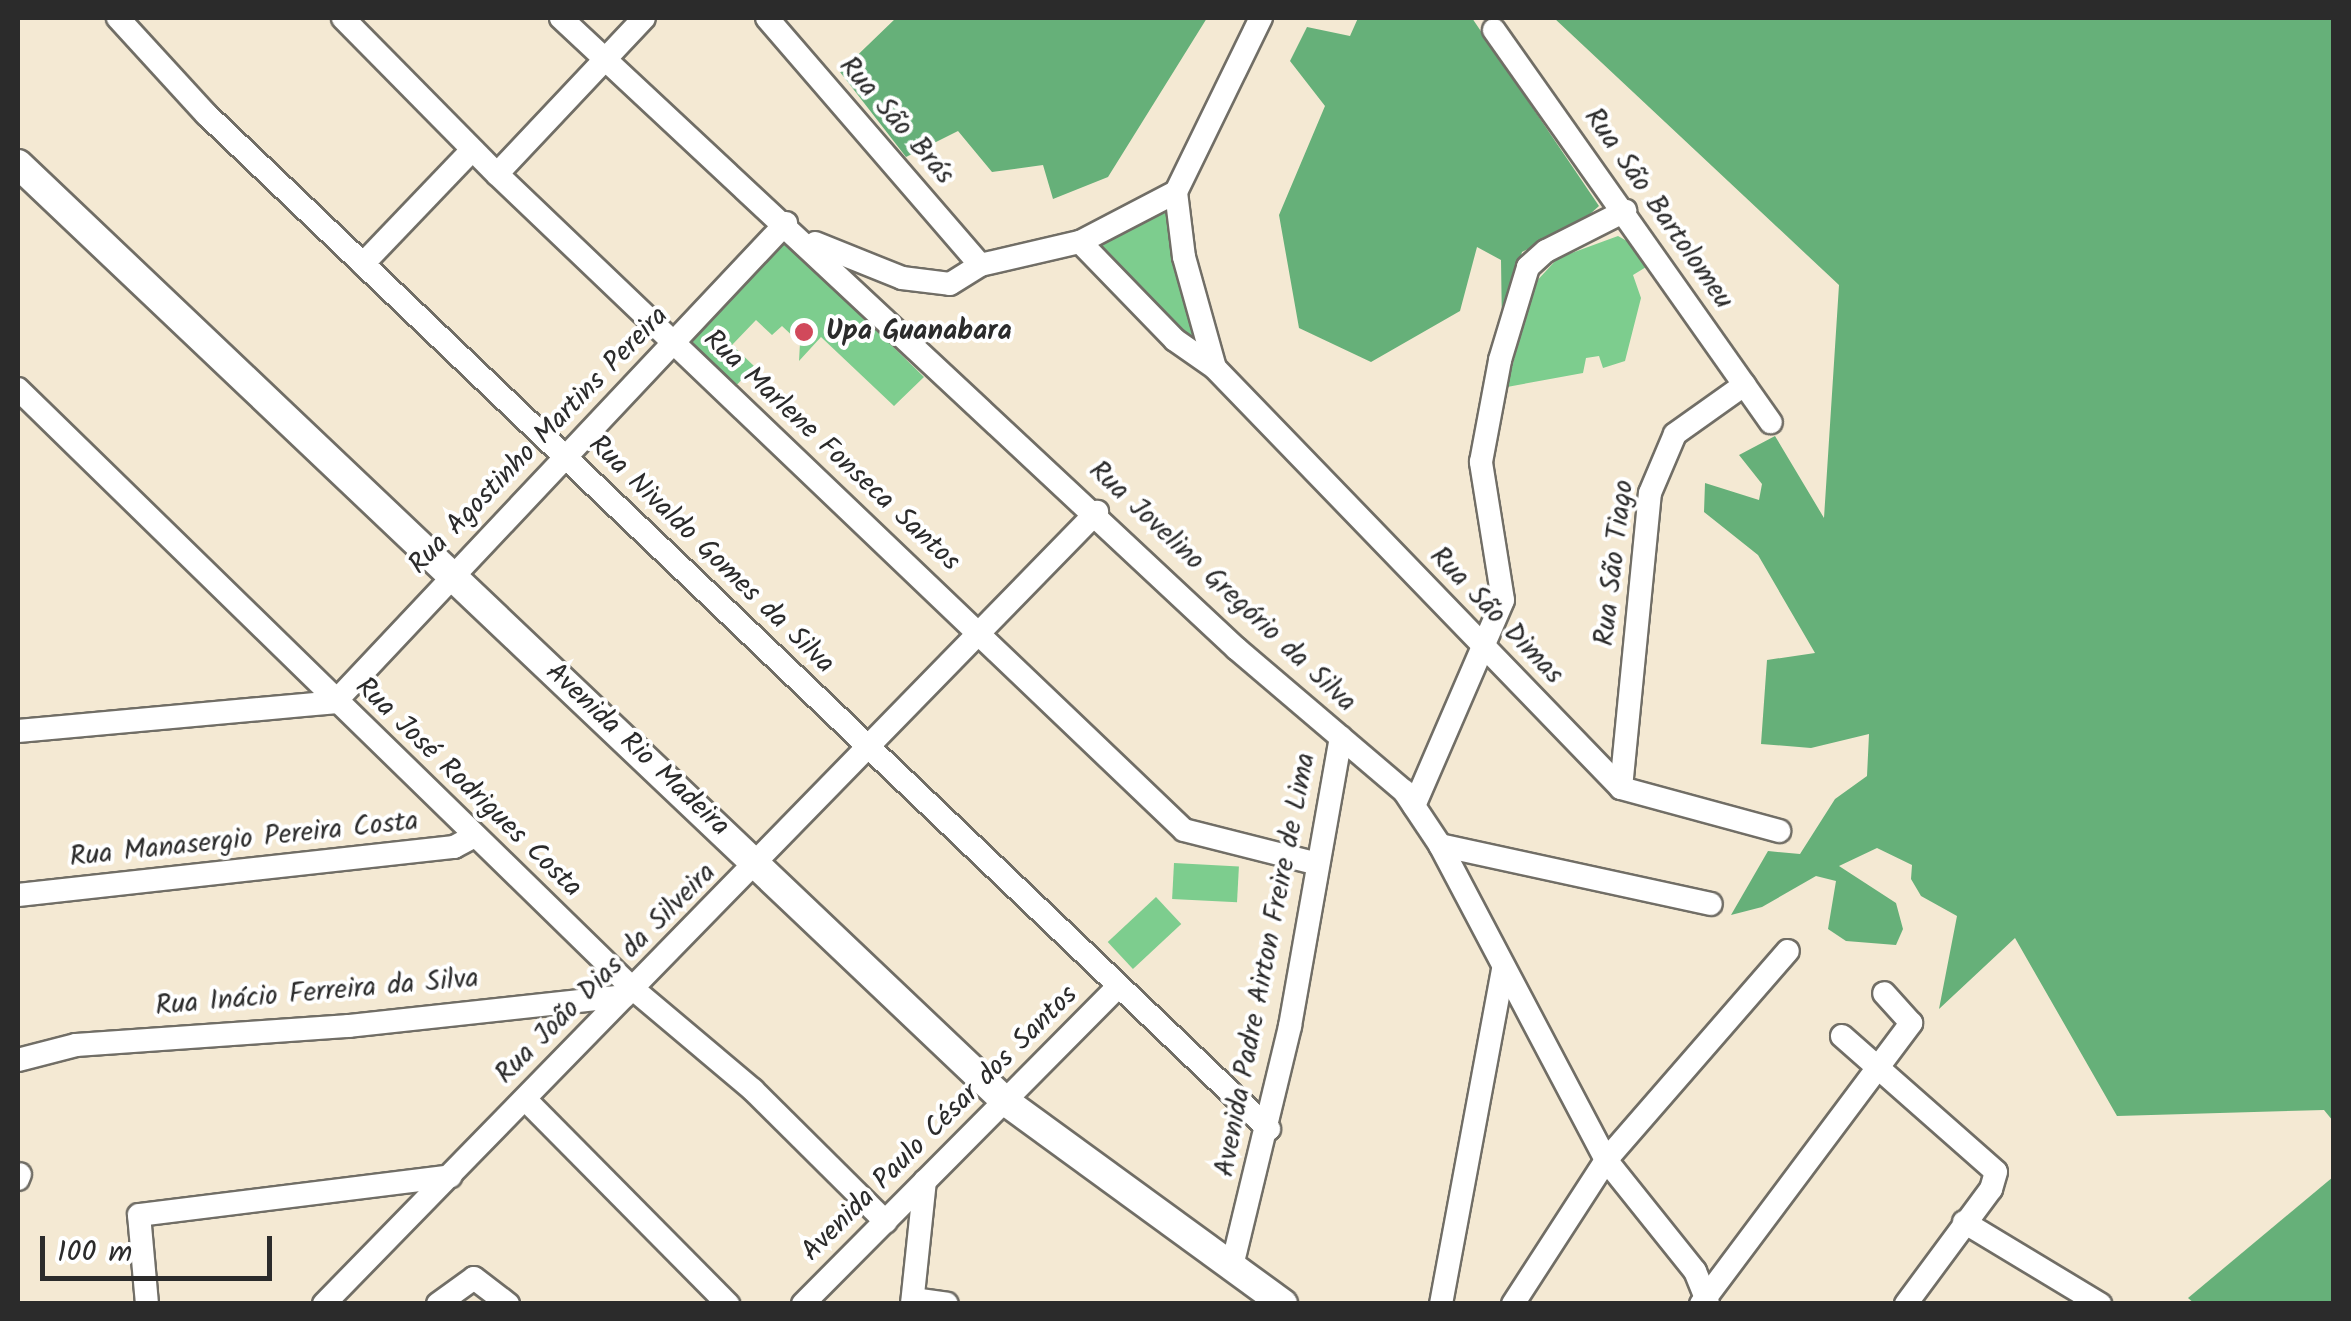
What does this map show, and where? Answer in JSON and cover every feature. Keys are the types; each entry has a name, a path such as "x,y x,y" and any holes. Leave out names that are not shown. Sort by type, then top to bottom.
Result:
{"main road":[{"name":"Avenida Rio Madeira","path":"18,164 450,576 758,862 1005,1102 1239,1268 1282,1304"}],"street":[{"name":"Rua Nivaldo Gomes da Silva","path":"118,18 206,114 1268,1129"},
{"name":"Rua Marlene Fonseca Santos","path":"343,18 472,150 1184,830 1314,863"},
{"name":"Rua Jovelino Gregório da Silva","path":"561,18 1096,512 1251,662 1341,737 1414,806 1440,845 1606,1160 1695,1271 1705,1301"},
{"path":"497,174 644,18"},
{"name":"Rua São Brás","path":"766,18 980,265"},
{"path":"794,231 902,278 950,284 980,265 1080,242 1176,192 1261,18"},
{"name":"Rua São Bartolomeu","path":"1494,30 1771,422"},
{"path":"363,264 472,150"},
{"name":"Rua São Dimas","path":"1176,192 1184,258 1215,368"},
{"path":"1414,806 1422,774 1504,600 1481,462 1500,360 1528,268 1546,250 1625,211"},
{"name":"Rua Agostinho Martins Pereira","path":"335,702 564,456 674,344 794,231"},
{"name":"Rua São Dimas","path":"1080,242 1175,340 1215,368 1620,788"},
{"name":"Rua São Tiago","path":"1620,788 1650,492 1676,434 1744,385"},
{"name":"Rua José Rodrigues Costa","path":"18,388 476,836 628,992 753,1090 886,1222"},
{"name":"Rua João Dias da Silveira","path":"324,1304 1096,512"},
{"path":"18,731 335,702"},
{"name":"Avenida Padre Airton Freire de Lima","path":"1248,1304 1239,1268 1341,737"},
{"path":"1620,788 1779,831"},
{"name":"Rua Manasergio Pereira Costa","path":"18,895 454,847 476,836"},
{"path":"1440,845 1710,904"},
{"path":"1513,1304 1606,1160 1788,951"},
{"path":"1440,1304 1504,970"},
{"name":"Avenida Paulo César dos Santos","path":"803,1304 1118,986"},
{"name":"Rua Inácio Ferreira da Silva","path":"18,1060 76,1044 348,1026 628,992"},
{"path":"1705,1301 1912,1023 1884,993"},
{"path":"1842,1036 1996,1172 1991,1189 1906,1304"},
{"path":"525,1099 728,1304"},
{"path":"146,1304 139,1216 451,1176"},
{"path":"925,1180 913,1301 947,1304"},
{"path":"1964,1222 2100,1304"},
{"path":"438,1304 474,1278 508,1304"}],"green space":[{"path":"896,18 1207,18 1108,177 1053,199 1043,165 992,172 958,131 906,157 840,72"},
{"path":"1358,18 1472,18 1599,206 1579,224 1522,252 1502,329 1501,260 1477,247 1460,311 1371,362 1299,328 1279,215 1325,106 1290,61 1307,27 1350,36"},
{"path":"1554,18 2333,18 2333,1121 2324,1110 2117,1116 2015,938 1939,1009 1957,916 1921,896 1911,879 1912,865 1877,848 1839,866 1896,903 1903,929 1896,945 1846,941 1828,929 1836,881 1816,876 1762,907 1731,915 1768,851 1800,854 1835,799 1867,776 1869,734 1811,748 1761,744 1767,660 1815,653 1758,555 1704,512 1705,483 1759,500 1762,484 1739,455 1775,436 1824,518 1839,285"},
{"path":"1165,197 1198,349 1088,238"},
{"path":"1618,236 1643,250 1651,264 1633,275 1641,298 1625,361 1603,368 1599,356 1586,358 1583,373 1507,387 1533,285 1558,258"},
{"path":"784,240 924,377 894,406 821,337 799,361 800,343 782,326 772,335 756,320 732,345 754,366 735,387 688,343"},
{"path":"1174,863 1239,866 1237,902 1172,899"},
{"path":"1156,897 1181,924 1133,969 1108,942"},
{"path":"2333,1177 2333,1303 2195,1304 2188,1298"}],"place":[{"name":"Upa Guanabara","path":"804,332"}]}
